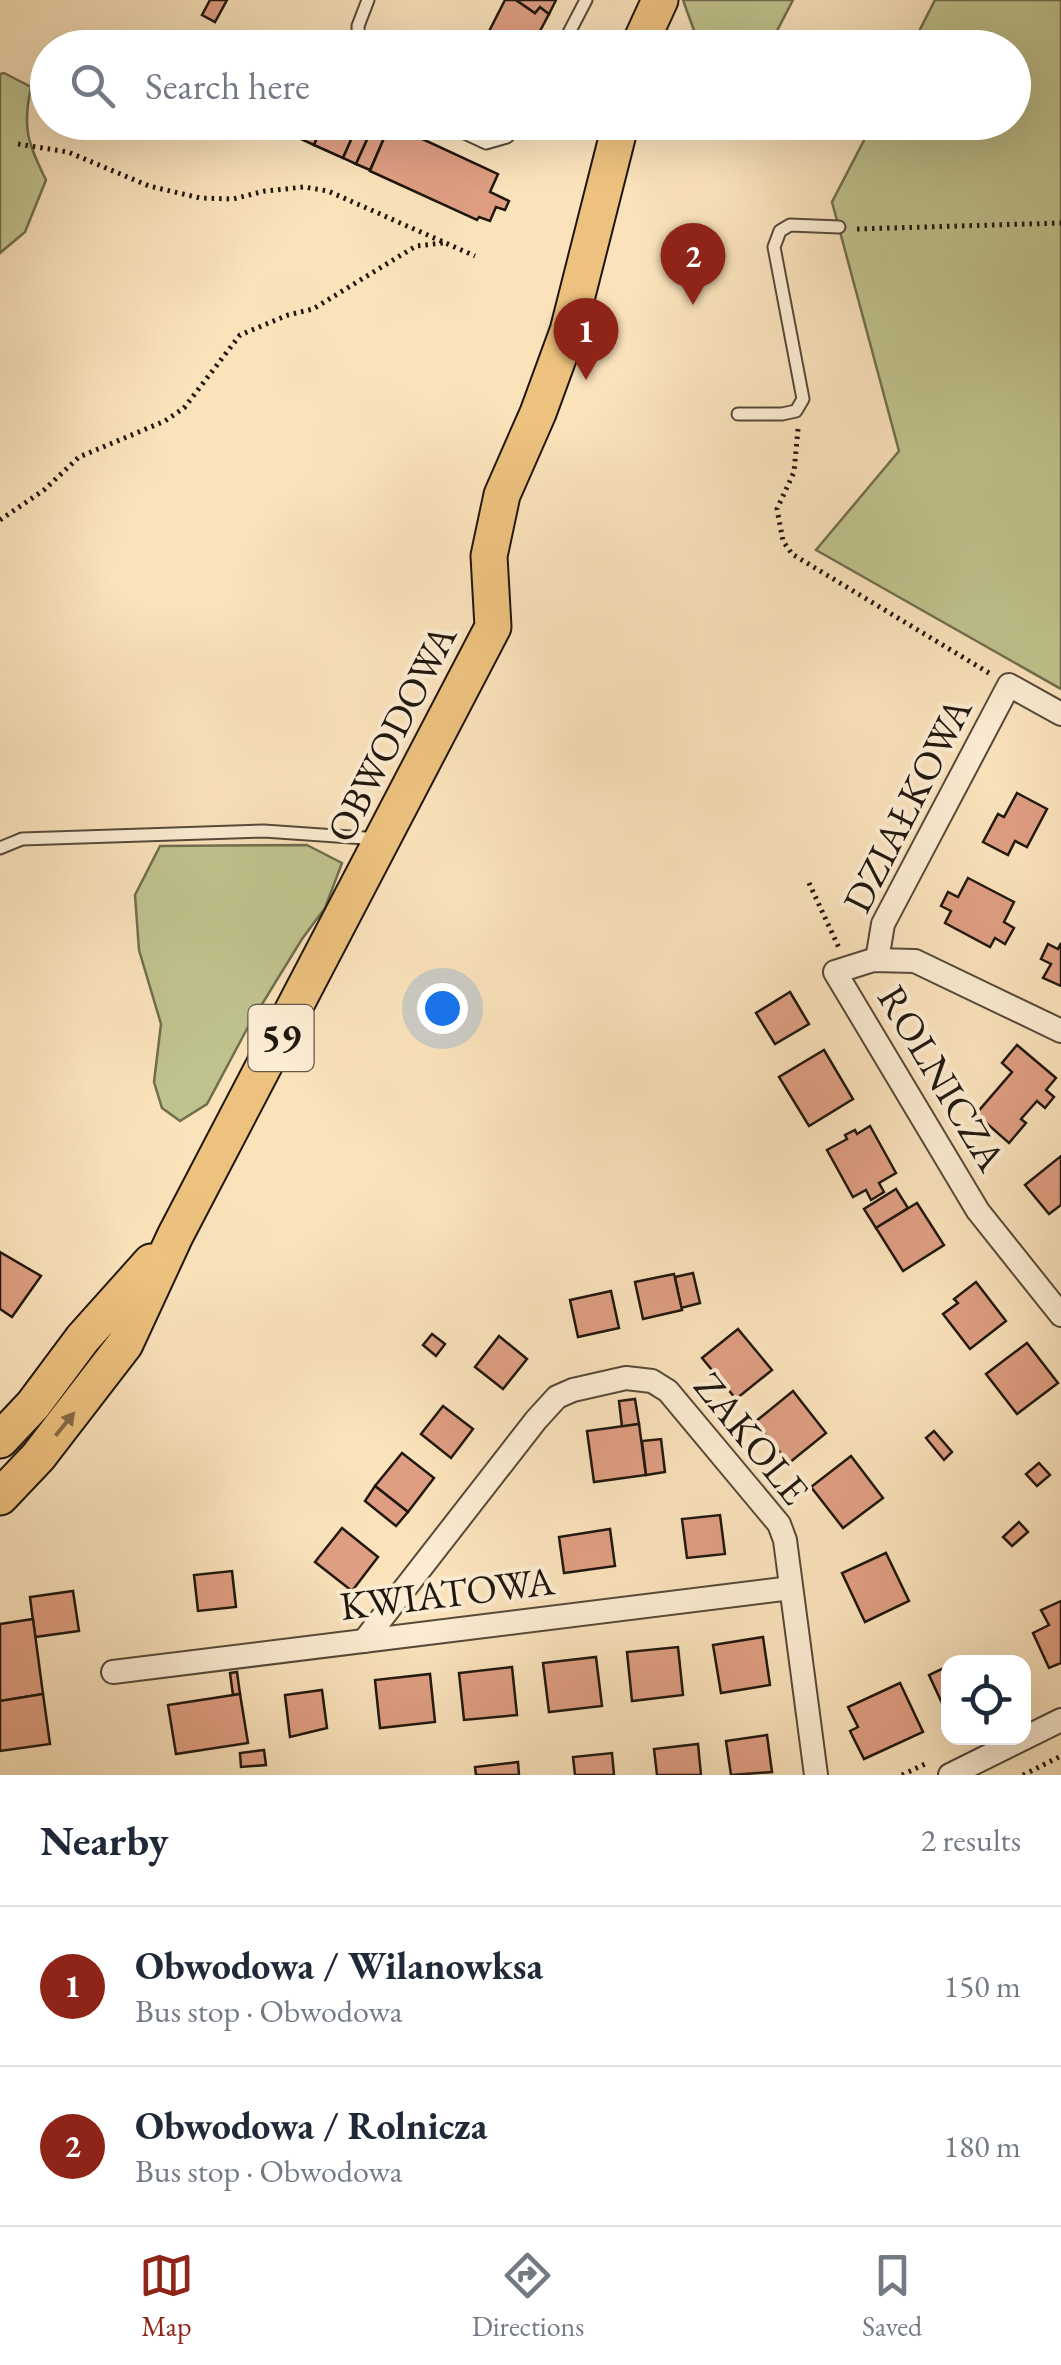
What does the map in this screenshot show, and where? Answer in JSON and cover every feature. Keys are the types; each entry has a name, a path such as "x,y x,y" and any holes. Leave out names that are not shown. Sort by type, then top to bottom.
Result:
{"main road":[{"path":"646,30 660,0"},
{"name":"OBWODOWA","path":"0,1497 50,1443 126,1344 176,1236 493,627 490,556 498,510 568,331 616,140"},
{"name":"OBWODOWA","path":"0,1440 33,1405 82,1338 176,1236"}],"street":[{"name":"DZIAŁKOWA","path":"877,960 883,924 1009,686 1061,714"},
{"name":"ROLNICZA","path":"877,960 835,972 978,1212 1061,1315"},
{"path":"877,960 915,962 1061,1032"},
{"name":"ZAKOLE","path":"364,1641 557,1397 626,1378 652,1381 668,1391 768,1510 785,1540 816,1775"},
{"name":"KWIATOWA","path":"112,1672 790,1588"},
{"path":"950,1775 1061,1720"}],"lane":[{"path":"358,30 368,0"},
{"path":"570,30 586,0"},
{"path":"738,414 782,414 796,410 804,398 774,247 780,231 790,226 839,227"},
{"path":"0,848 22,839 264,831 384,839"}],"path":[{"path":"18,144 68,152 149,186 200,198 233,199 304,187 328,191 475,256"},
{"path":"839,227 866,230 1061,224"},
{"path":"0,520 44,490 79,458 184,408 240,335 313,309 416,246 443,242"},
{"path":"796,410 794,472 777,510 783,541 792,554 1009,686"},
{"path":"1023,1775 1061,1756"}],"green space":[{"path":"683,0 793,0 777,30 694,30"},
{"path":"935,0 1061,0 1061,689 816,550 899,451 832,202 864,140 1031,140 1031,30 920,30"},
{"path":"0,74 30,86 28,135 46,180 25,232 0,253"},
{"path":"307,845 342,863 325,908 248,1027 207,1104 180,1121 162,1108 154,1082 161,1024 139,950 135,895 160,846"}],"building":[{"path":"210,0 227,0 215,22 202,15"},
{"path":"505,0 516,0 535,13 540,7 549,14 541,30 490,30"},
{"path":"516,0 556,0 549,14 540,7 535,13"},
{"path":"316,140 351,140 343,158 314,145"},
{"path":"351,140 367,140 356,164 343,158"},
{"path":"367,140 383,140 370,170 356,164"},
{"path":"383,140 425,140 498,174 490,192 509,201 505,210 496,207 490,221 479,217 477,220 370,171"},
{"path":"1017,793 1047,809 1027,847 1015,841 1008,855 983,842 998,814 1004,817"},
{"path":"968,878 1014,902 1004,922 1014,928 1005,944 995,938 990,947 945,923 951,911 941,906 948,892 958,897"},
{"path":"1061,943 1061,986 1043,978 1051,964 1041,959 1048,944 1058,949"},
{"path":"790,992 809,1024 775,1044 756,1013"},
{"path":"1017,1045 1056,1078 1046,1090 1054,1097 1045,1108 1037,1101 1021,1119 1026,1123 1009,1143 976,1114 1012,1072 1002,1063"},
{"path":"824,1050 853,1099 809,1126 779,1077"},
{"path":"870,1126 896,1173 879,1183 884,1192 871,1200 866,1190 853,1197 827,1150 847,1139 845,1135 855,1130 857,1134"},
{"path":"1061,1156 1061,1205 1049,1214 1025,1185"},
{"path":"896,1189 908,1208 876,1228 864,1209"},
{"path":"917,1203 944,1245 903,1271 876,1228"},
{"path":"0,1252 41,1276 12,1317 0,1309"},
{"path":"693,1273 700,1303 681,1308 675,1277"},
{"path":"674,1274 682,1310 643,1319 635,1282"},
{"path":"976,1282 1006,1321 970,1349 943,1314 958,1303 954,1299"},
{"path":"611,1291 619,1328 578,1337 570,1300"},
{"path":"738,1329 772,1370 736,1399 702,1358"},
{"path":"432,1334 445,1344 436,1356 423,1345"},
{"path":"499,1336 527,1359 503,1389 475,1367"},
{"path":"1027,1343 1058,1383 1017,1414 986,1374"},
{"path":"793,1391 826,1433 789,1463 755,1422"},
{"path":"635,1399 639,1424 622,1427 619,1401"},
{"path":"443,1406 473,1429 451,1458 421,1434"},
{"path":"639,1424 646,1475 594,1482 587,1431"},
{"path":"934,1431 952,1452 944,1460 926,1438"},
{"path":"661,1439 665,1472 646,1475 642,1441"},
{"path":"402,1453 434,1478 408,1512 375,1486"},
{"path":"851,1456 883,1498 843,1528 811,1487"},
{"path":"1039,1463 1050,1475 1037,1486 1026,1474"},
{"path":"375,1486 408,1512 396,1526 365,1501"},
{"path":"720,1515 725,1554 687,1558 682,1519"},
{"path":"1019,1522 1028,1532 1012,1546 1003,1537"},
{"path":"342,1528 378,1557 352,1591 315,1562"},
{"path":"610,1529 615,1566 564,1573 559,1537"},
{"path":"886,1553 909,1601 865,1622 842,1573"},
{"path":"232,1571 236,1607 198,1611 194,1575"},
{"path":"73,1591 79,1631 35,1637 30,1597"},
{"path":"1061,1601 1061,1663 1049,1668 1033,1633 1049,1625 1041,1610"},
{"path":"33,1619 43,1694 0,1701 0,1624"},
{"path":"763,1637 770,1685 721,1693 713,1645"},
{"path":"678,1647 683,1695 632,1701 627,1652"},
{"path":"596,1657 602,1706 549,1712 543,1663"},
{"path":"512,1667 517,1715 464,1720 459,1673"},
{"path":"941,1669 941,1701 929,1675"},
{"path":"237,1672 240,1694 233,1695 230,1673"},
{"path":"430,1674 435,1722 380,1728 375,1680"},
{"path":"900,1683 923,1732 864,1759 850,1731 858,1727 848,1707"},
{"path":"322,1690 327,1728 290,1737 285,1695"},
{"path":"43,1694 50,1744 0,1751 0,1701"},
{"path":"240,1694 248,1743 176,1754 168,1705"},
{"path":"767,1735 772,1772 731,1775 726,1741"},
{"path":"698,1744 701,1775 657,1775 654,1749"},
{"path":"264,1750 266,1765 241,1767 240,1753"},
{"path":"612,1753 614,1775 575,1775 573,1757"},
{"path":"518,1762 519,1775 476,1775 475,1767"}],"place":[{"name":"Obwodowa / Rolnicza","path":"693,305"},
{"name":"Obwodowa / Wilanowksa","path":"586,380"}]}
